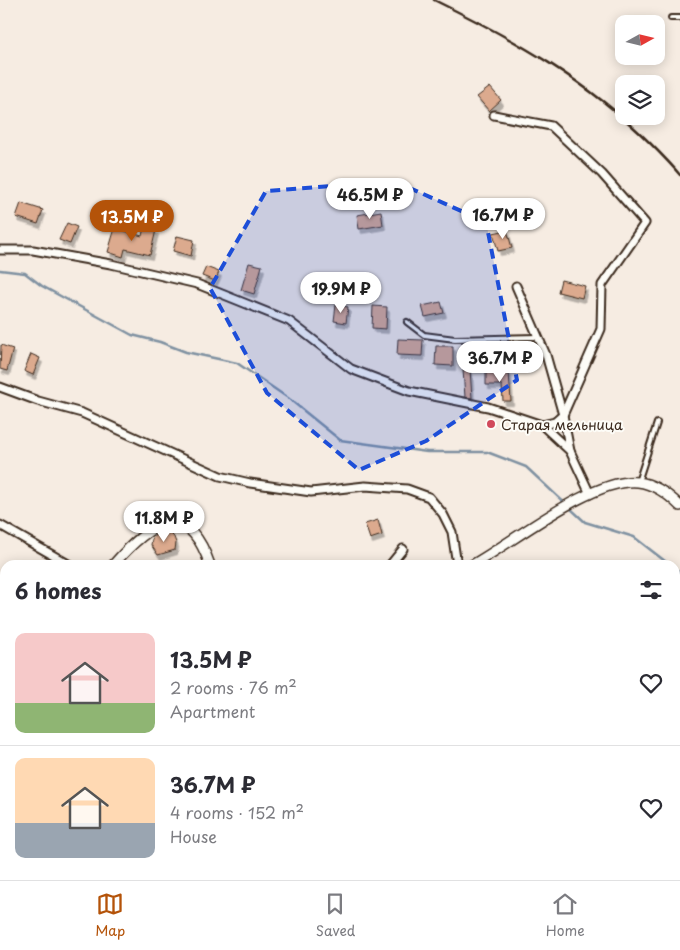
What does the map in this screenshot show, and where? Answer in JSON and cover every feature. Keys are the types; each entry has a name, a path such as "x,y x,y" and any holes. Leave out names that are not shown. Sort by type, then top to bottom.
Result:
{"street":[{"path":"494,115 551,126 602,174 645,223 602,286 601,329 563,415 555,422 542,425"},
{"path":"0,250 33,250 111,264 197,284 289,321 351,369 409,392 488,407 542,425 570,451"},
{"path":"516,286 546,355 563,415 570,451 590,494"},
{"path":"0,386 38,401 82,413 220,476 250,483 311,492 365,486 407,489 429,497 443,514 452,532 456,560"},
{"path":"480,560 575,501 622,483 638,482 656,488 671,497 680,506"},
{"path":"118,560 149,532 169,522 188,526 197,536 208,560"},
{"path":"0,525 61,560"},
{"path":"394,560 403,549"}],"lane":[{"path":"671,18 680,18"},
{"path":"407,322 424,335 455,339 538,337"},
{"path":"638,482 657,423"}],"highlighted area":[{"path":"394,181 486,222 517,380 426,441 359,470 267,393 210,288 266,191"}],"building":[{"path":"490,87 501,100 489,111 477,97"},
{"path":"21,203 43,210 38,224 16,217"},
{"path":"381,211 383,225 359,229 357,215"},
{"path":"67,223 77,227 70,244 59,240"},
{"path":"144,227 156,230 150,255 125,249 123,257 108,252 115,228 142,236"},
{"path":"507,230 512,248 498,251 493,233"},
{"path":"177,236 194,240 191,256 173,251"},
{"path":"249,263 262,266 254,294 241,290"},
{"path":"206,267 219,272 215,281 202,276"},
{"path":"561,280 585,286 582,298 558,292"},
{"path":"441,302 444,313 425,317 422,306"},
{"path":"336,305 348,307 346,323 334,321"},
{"path":"373,306 387,307 386,329 372,328"},
{"path":"398,339 423,340 422,356 397,355"},
{"path":"1,345 13,349 7,371 0,369"},
{"path":"436,346 453,346 453,366 435,365"},
{"path":"31,354 40,358 33,375 24,371"},
{"path":"470,369 472,398 465,397 463,370"},
{"path":"486,372 509,372 511,401 503,401 502,385 486,385"},
{"path":"378,520 382,535 370,539 365,524"},
{"path":"164,531 174,537 176,543 175,550 158,555 151,545 152,539 156,534"}],"waterway":[{"path":"0,270 25,273 42,286 132,335 160,342 186,352 237,363 288,398 340,440 427,452 487,452 526,467 585,522 634,537 664,560"}],"railway":[{"path":"434,0 521,46 575,81 627,121 680,175"}],"place":[{"name":"Старая мельница","path":"491,424"}]}
